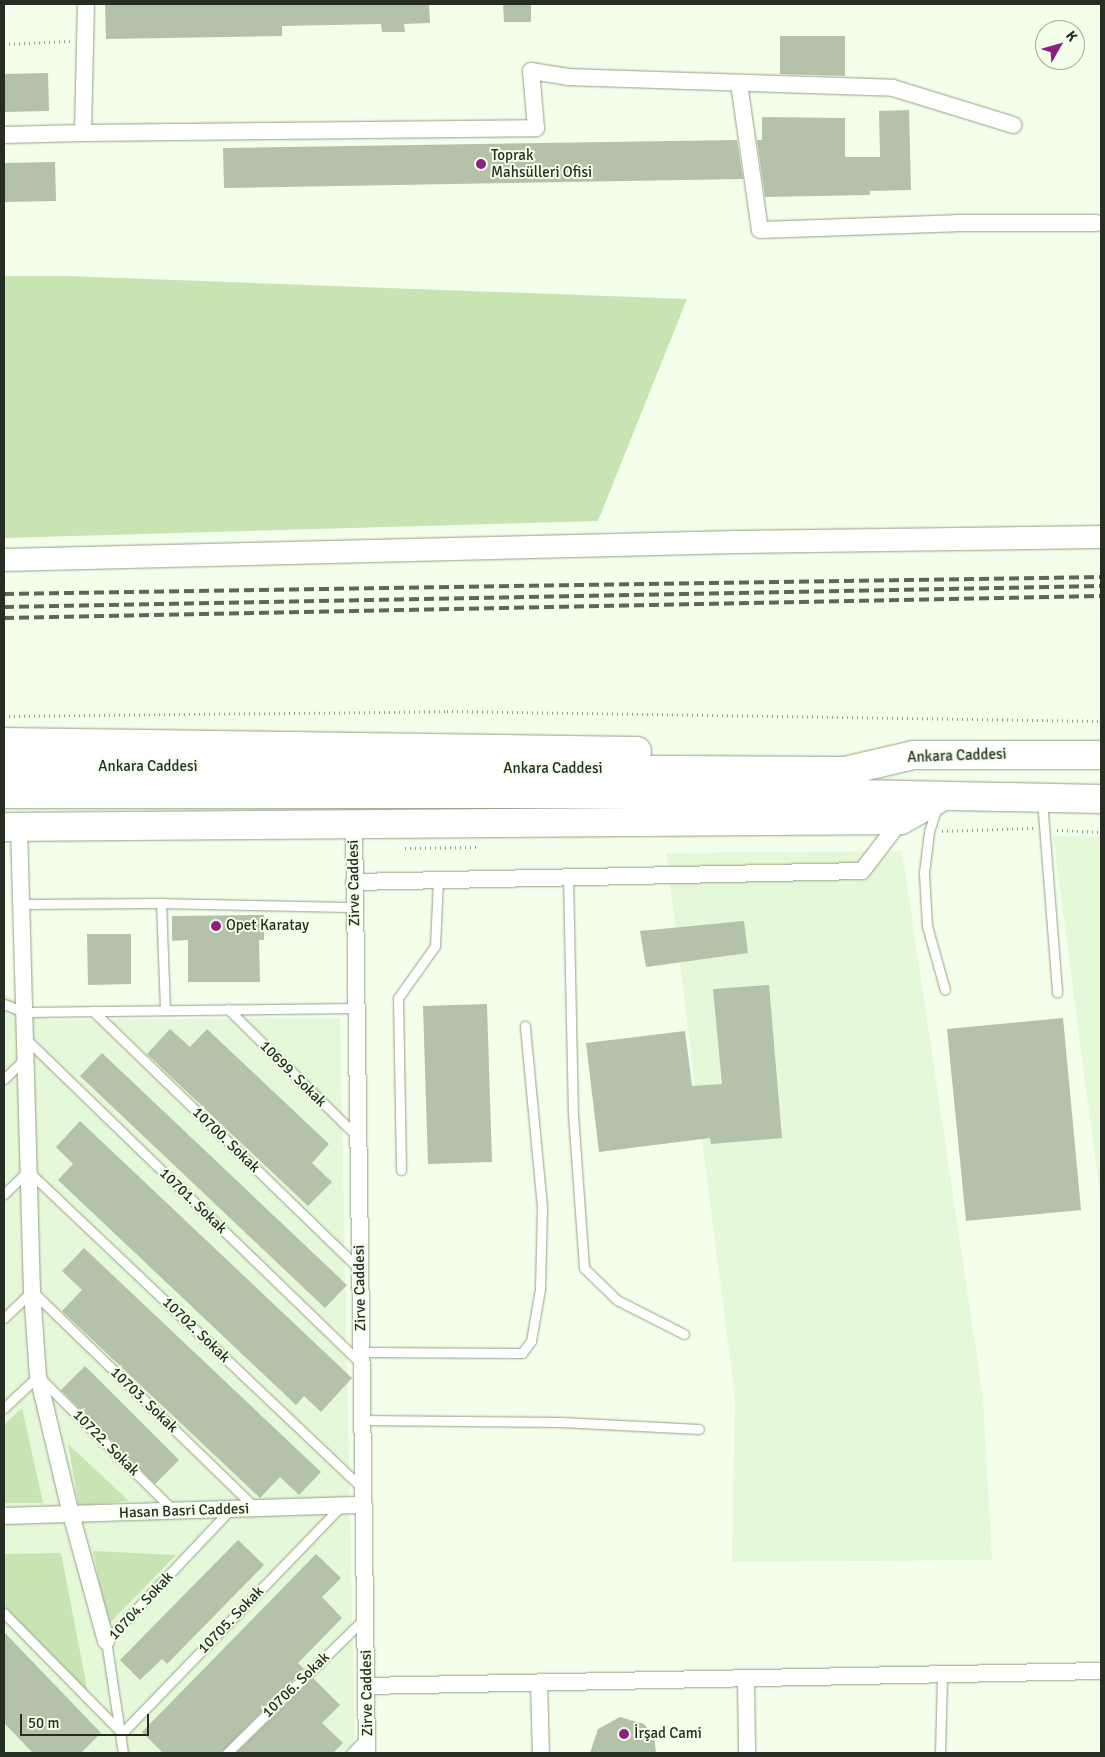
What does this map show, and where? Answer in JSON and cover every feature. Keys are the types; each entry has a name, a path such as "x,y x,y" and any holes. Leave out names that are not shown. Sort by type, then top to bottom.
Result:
{"highway":[{"path":"4,742 913,755"},
{"name":"Ankara Caddesi","path":"4,766 845,771 913,755 1101,755"},
{"name":"Ankara Caddesi","path":"4,794 860,794 940,798 1101,799"},
{"path":"11,827 901,820 940,798"}],"street":[{"path":"83,133 86,4"},
{"path":"4,135 536,128 531,71 567,77 893,88 1013,125"},
{"path":"739,83 760,230 956,222 1096,223"},
{"path":"4,560 736,542 1101,537"},
{"path":"354,882 862,871 901,820"},
{"name":"Zirve Caddesi","path":"354,823 367,1745"},
{"path":"11,827 20,904 32,1291 38,1376 71,1514 106,1641"},
{"name":"Hasan Basri Caddesi","path":"4,1516 341,1506 364,1497"},
{"path":"366,1686 1101,1672"},
{"path":"746,1679 748,1753"},
{"path":"540,1683 541,1753"}],"lane":[{"path":"940,798 930,832 924,873 927,926 944,990"},
{"path":"1042,800 1057,992"},
{"path":"568,877 573,1114 584,1268 617,1300 684,1334"},
{"path":"401,1170 398,998 435,946 438,880"},
{"path":"161,903 165,1010"},
{"path":"20,904 161,903 355,907"},
{"path":"4,1004 24,1012 356,1008"},
{"name":"10699. Sokak","path":"228,1010 358,1138"},
{"name":"10700. Sokak","path":"93,1011 360,1270"},
{"path":"362,1358 522,1353 531,1340 540,1290 542,1206 525,1026"},
{"name":"10701. Sokak","path":"25,1038 362,1358"},
{"path":"4,1079 25,1059"},
{"path":"4,1194 28,1171"},
{"name":"10702. Sokak","path":"28,1171 364,1497"},
{"path":"4,1318 32,1291"},
{"name":"10703. Sokak","path":"32,1291 255,1508"},
{"path":"4,1408 38,1376"},
{"name":"10722. Sokak","path":"38,1376 174,1511"},
{"path":"362,1420 561,1422 699,1429"},
{"name":"10705. Sokak","path":"122,1733 341,1506"},
{"name":"10704. Sokak","path":"123,1753 122,1733 106,1641 231,1509"},
{"path":"4,1613 122,1733"},
{"name":"10706. Sokak","path":"227,1753 365,1617"},
{"path":"940,1753 942,1675"},
{"path":"351,1753 367,1745"}],"path":[{"path":"4,44 86,41"},
{"path":"4,716 447,712 1101,721"}],"shaded area":[{"path":"4,276 67,276 687,299 598,521 4,538"},
{"path":"1053,836 1101,837 1101,1203 1098,1180"},
{"path":"902,851 983,1398 992,1560 732,1562 735,1399 666,853"},
{"path":"4,994 50,1020 340,1018 355,1753 4,1753"},
{"path":"22,1408 43,1503 4,1503 4,1425"},
{"path":"68,1444 129,1501 79,1506"},
{"path":"93,1551 176,1555 108,1625"},
{"path":"61,1553 88,1693 4,1608 4,1554"}],"building":[{"path":"105,4 429,4 430,23 404,24 405,32 382,32 381,24 282,26 282,36 106,39"},
{"path":"503,4 531,4 531,22 504,22"},
{"path":"780,36 845,36 845,76 780,74"},
{"path":"48,73 49,111 4,112 4,74"},
{"path":"909,110 911,190 870,191 870,195 765,197 757,140 762,140 762,117 845,118 845,157 880,157 879,111"},
{"path":"737,140 743,179 224,188 223,148"},
{"path":"55,162 56,201 4,202 4,163"},
{"path":"264,915 264,940 259,940 260,982 188,982 188,940 172,941 172,916"},
{"path":"744,921 748,953 646,967 640,931"},
{"path":"87,934 131,934 131,984 88,985"},
{"path":"769,985 782,1138 711,1144 710,1138 599,1152 586,1043 685,1031 692,1086 722,1084 713,989"},
{"path":"487,1004 492,1162 428,1164 423,1006"},
{"path":"1063,1018 1081,1210 966,1221 947,1029"},
{"path":"170,1029 190,1047 207,1029 329,1144 312,1163 332,1182 308,1206 147,1054"},
{"path":"102,1053 347,1285 325,1308 80,1076"},
{"path":"80,1121 352,1378 321,1412 304,1396 296,1405 58,1180 73,1164 56,1147"},
{"path":"84,1248 321,1472 299,1495 280,1477 260,1498 62,1311 82,1290 62,1271"},
{"path":"85,1366 179,1460 155,1484 61,1390"},
{"path":"238,1540 264,1565 167,1664 162,1659 140,1680 120,1660"},
{"path":"316,1554 341,1578 322,1597 342,1618 298,1663 304,1669 221,1753 163,1753 142,1732"},
{"path":"4,1632 101,1733 81,1753 33,1753 4,1723"},
{"path":"313,1678 340,1705 322,1723 343,1743 333,1753 236,1753"},
{"name":"İrşad Cami","path":"620,1717 644,1724 654,1736 656,1753 590,1753 598,1729"}],"railway":[{"path":"4,594 1101,577"},
{"path":"4,607 1101,586"},
{"path":"4,618 1101,596"}],"place":[{"name":"Toprak Mahsülleri Ofisi","path":"481,164"},
{"name":"Opet Karatay","path":"216,926"},
{"name":"İrşad Cami","path":"624,1734"}]}
